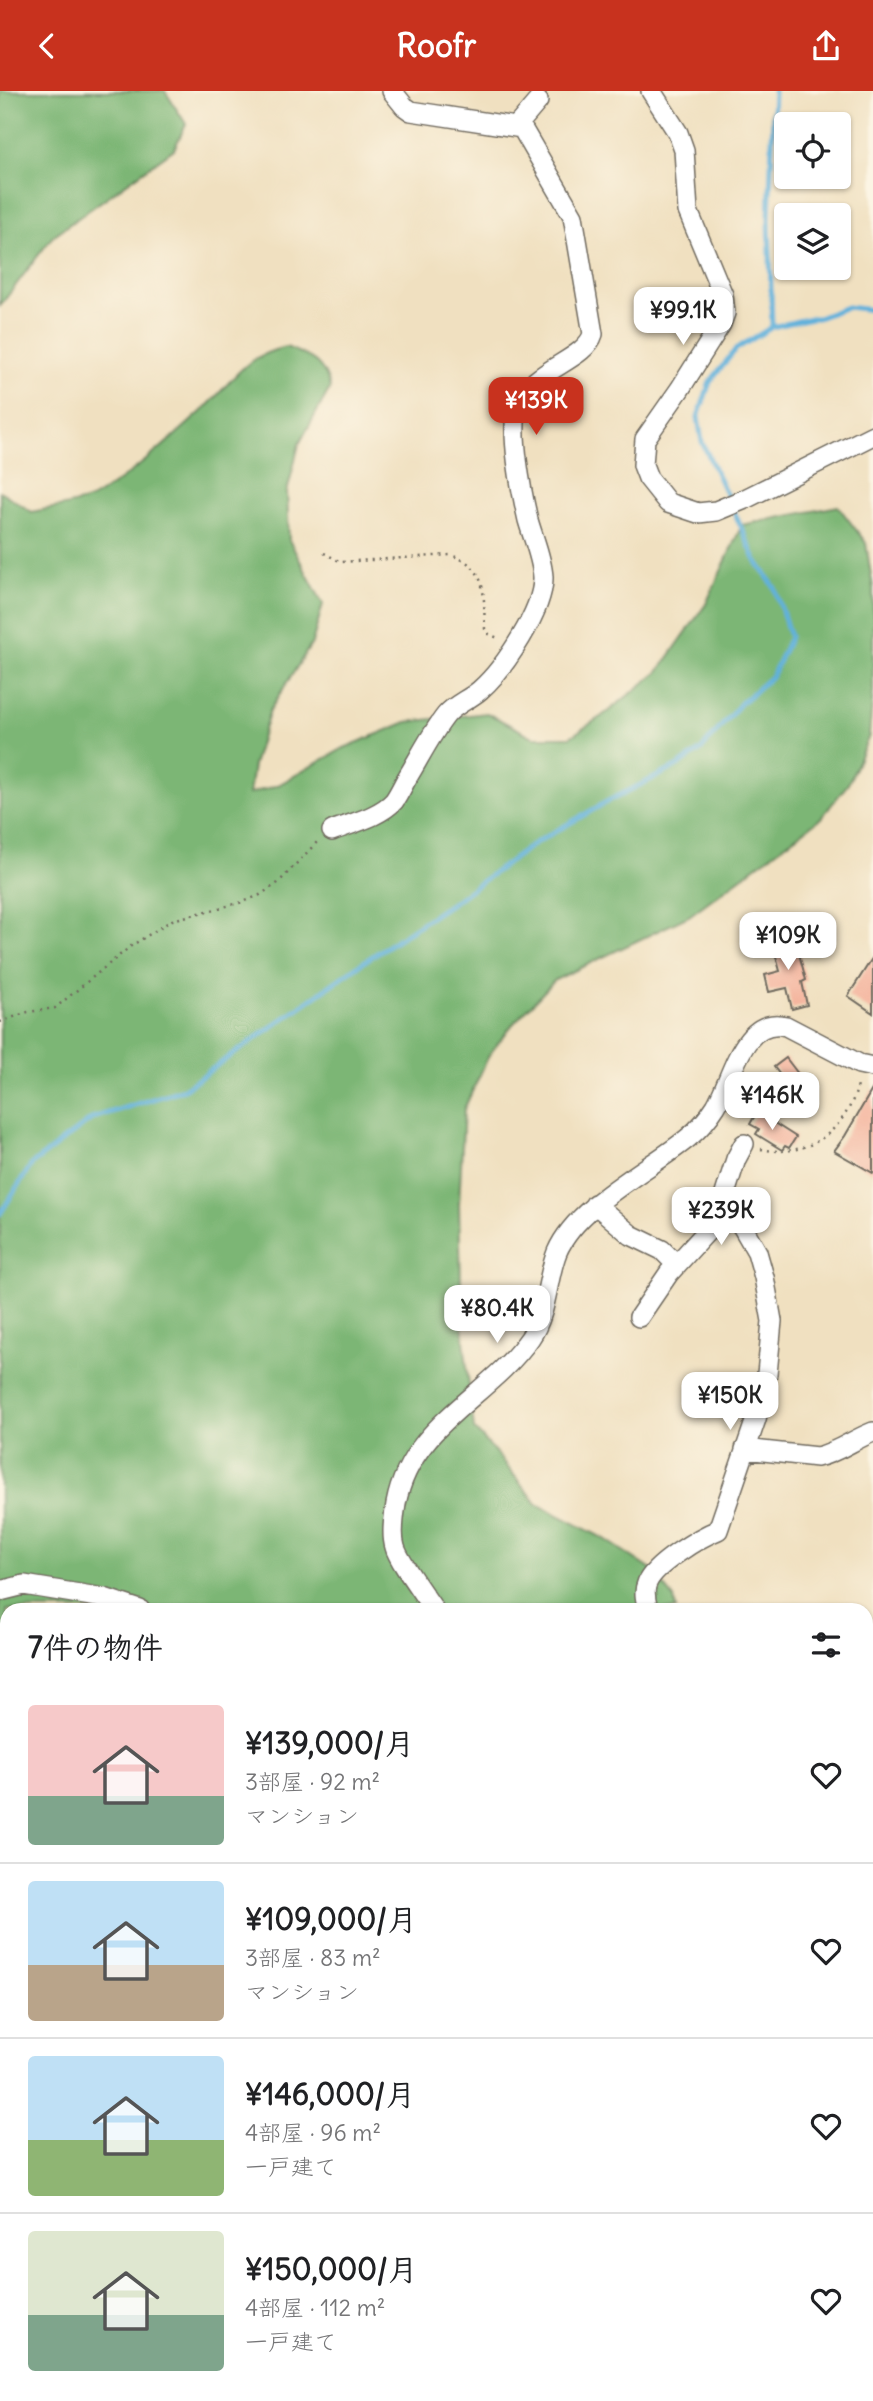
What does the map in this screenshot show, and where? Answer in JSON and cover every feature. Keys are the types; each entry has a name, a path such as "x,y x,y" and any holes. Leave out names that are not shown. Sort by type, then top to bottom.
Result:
{"street":[{"path":"332,831 379,812 394,800 449,712 483,688 517,644 537,609 543,576 521,488 516,432 518,405 527,390 542,375 583,350 590,343 593,334 573,216 522,128 411,111 392,91"},
{"path":"652,91 678,133 684,150 688,211 726,305 713,338 645,439 643,465 648,478 668,503 698,513 716,511 746,499 873,435"},
{"path":"516,127 538,101"},
{"path":"429,1603 395,1548 393,1519 402,1482 410,1463 429,1437 509,1362 530,1338 544,1307 557,1252 565,1238 595,1204 665,1157 693,1134 715,1107 736,1060 750,1040 766,1025 776,1023 786,1026 868,1066"},
{"path":"639,1317 677,1264 711,1227 744,1143"},
{"path":"595,1204 631,1235 662,1250 677,1264"},
{"path":"647,1603 645,1592 648,1580 658,1568 707,1534 718,1530 746,1449 767,1374 772,1321 764,1277 757,1252 742,1226 721,1207"},
{"path":"746,1449 817,1457 873,1432"},
{"path":"0,1591 24,1585 104,1598 119,1603"}],"path":[{"path":"324,553 341,562 450,555 466,559 474,566 482,583 485,629 495,638 517,644"},
{"path":"0,1022 28,1012 55,1008 131,946 172,920 260,895 278,883 311,848 332,831"},
{"path":"744,1143 781,1152 813,1144 831,1132 841,1121 868,1066"}],"green space":[{"path":"0,91 165,91 186,124 174,149 53,236 0,306"},
{"path":"286,347 309,357 320,366 330,388 299,444 287,492 289,540 323,604 312,643 270,710 253,765 249,794 278,785 344,748 407,722 487,713 533,737 570,737 602,716 658,672 706,604 742,525 838,506 866,543 873,588 873,691 869,736 848,784 821,818 689,916 555,980 513,1024 489,1055 464,1109 459,1204 462,1323 474,1429 537,1504 605,1539 650,1569 674,1598 675,1603 0,1603 0,491 32,512 94,497 164,445 203,410 239,371 271,351"}],"building":[{"path":"794,935 806,980 802,982 807,1005 792,1009 787,988 769,992 765,975 780,971 772,942"},
{"path":"873,957 873,1013 848,996"},
{"path":"786,1058 802,1079 790,1088 774,1067"},
{"path":"873,1088 873,1173 834,1151"},
{"path":"757,1112 796,1137 789,1148 785,1146 782,1150 756,1134 759,1129 750,1124"}],"waterway":[{"path":"772,327 769,218 774,91"},
{"path":"729,500 702,442 698,417 710,382 736,349 772,327 818,318 847,307 873,310"},
{"path":"0,1214 32,1164 93,1118 184,1089 535,843 610,800 678,766 701,750 741,703 772,676 790,637 775,588 755,559 733,509"}]}
